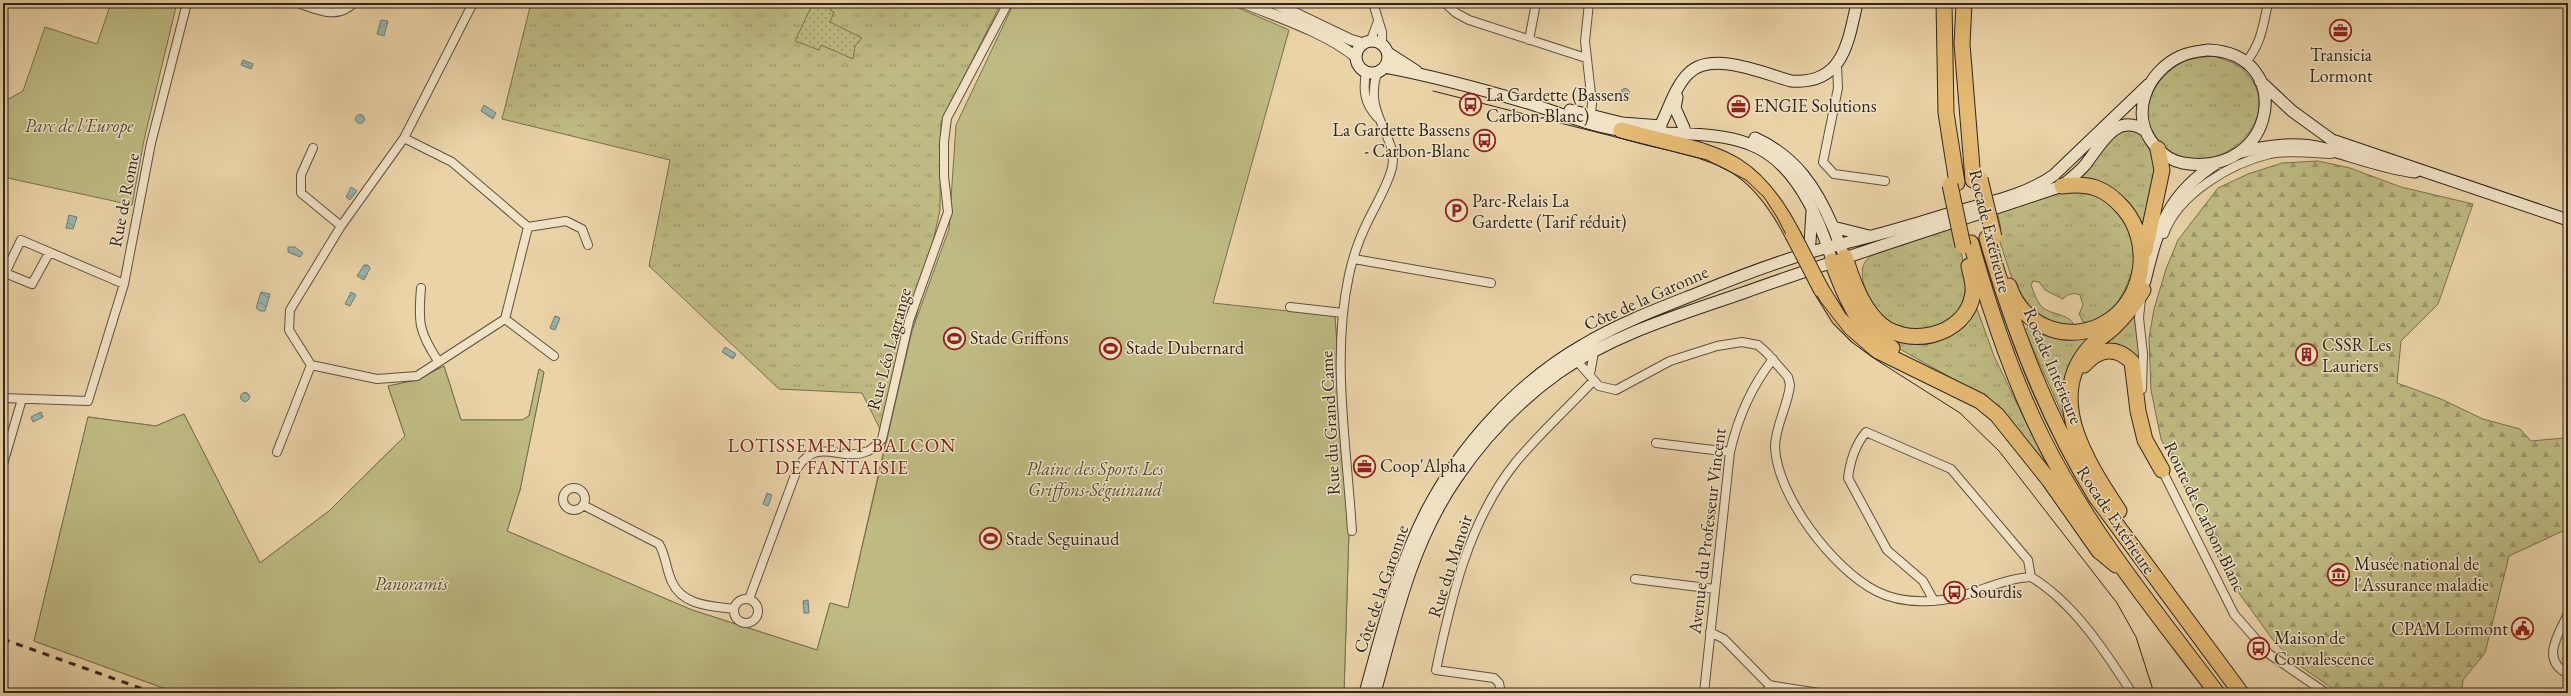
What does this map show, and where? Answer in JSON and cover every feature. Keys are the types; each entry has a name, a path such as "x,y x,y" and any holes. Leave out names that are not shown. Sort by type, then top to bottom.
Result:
{"highway":[{"name":"Rocade Extérieure","path":"1944,3 1946,113 1953,184 1967,244 2004,349 2031,414 2060,471 2126,573 2217,693"},
{"path":"1964,3 1962,44 1970,153 1990,238 2012,297 2023,313 2038,325 2057,331 2072,333 2086,330 2111,319 2135,287 2142,264 2162,170 2158,149"},
{"path":"1621,130 1704,151 1738,165 1767,191 1793,235 1821,289 1839,318 1857,336 1876,350 1980,401"},
{"path":"2062,186 2088,185 2101,189 2116,200 2136,228 2142,245 2142,264"},
{"name":"Rocade Intérieure","path":"1990,238 2004,299 2034,379 2076,464 2096,497 2241,693"},
{"path":"1836,252 1862,299 1876,320 1899,335 1917,338 1934,335 1952,326 1968,309 1973,294 1967,244"},
{"path":"1836,252 1840,282 1856,317 1867,330 1882,342 1980,401 1997,415 2026,450 2099,551 2126,573"},
{"path":"1800,273 1840,282"},
{"path":"2143,290 2132,308 2090,347 2080,359 2073,378 2070,399 2070,416 2087,458 2106,492 2217,661"},
{"path":"2073,378 2086,363 2098,353 2106,350 2120,354 2132,362 2138,411 2146,440 2162,470"}],"main road":[{"path":"1660,126 1679,87 1690,72 1704,64 1726,63 1802,82 1822,77 1836,66 1847,48 1857,3"},
{"path":"1418,73 1385,48 1367,42 1356,57 1359,66 1376,71 1418,73 1526,102 1621,130 1726,138 1749,143 1769,153 1791,175 1836,252"},
{"path":"1376,71 1385,48"},
{"path":"1836,252 1858,245 1868,238 1998,200 2042,183 2054,175 2149,84 2168,63 2181,55 2196,51 2218,50 2235,56 2245,63 2260,80 2292,110 2332,140 2568,220"},
{"path":"2240,152 2253,139 2263,124 2266,104 2260,80"},
{"path":"2144,130 2142,107 2149,84"},
{"path":"1679,87 1676,108 1684,128"},
{"path":"1526,102 1591,114 1622,123 1684,128 1751,136 1785,154 1799,167 1814,189 1833,227 1836,252"},
{"path":"1836,252 2062,186 2074,177 2117,127 2131,124 2144,130 2166,157 2182,162 2218,162"},
{"path":"2143,290 2152,250 2170,208 2190,183 2218,162 2240,152 2259,147 2284,145 2322,148 2335,154 2394,169 2436,175"},
{"path":"1806,254 1810,242 1812,212"},
{"path":"1833,227 1868,238"},
{"name":"Côte de la Garonne","path":"1365,693 1394,590 1408,550 1426,511 1448,475 1473,441 1531,382 1582,345 1622,323 1711,287 1806,254 1836,252"},
{"name":"Côte de la Garonne","path":"1375,693 1403,592 1417,553 1435,515 1456,479 1481,446 1509,415 1538,389 1577,361 1627,334 1800,273 1836,252"}],"street":[{"name":"Rue de Rome","path":"22,399 88,401 124,284 151,143 187,3"},
{"path":"298,3 327,14 346,11 354,3"},
{"path":"473,3 404,138 341,226 290,310 289,330 312,365 377,379 416,376 438,361 493,329 505,319 528,227"},
{"name":"Rue Léo Lagrange","path":"749,599 798,467 805,456 818,451 856,454 869,451 882,439 909,321 948,212 944,176 944,142 947,118 1008,3"},
{"path":"1244,3 1319,35 1346,49 1356,57"},
{"path":"1274,3 1351,40 1367,42 1378,21"},
{"path":"1373,3 1382,32 1385,48"},
{"path":"1444,3 1456,13 1469,20 1586,58"},
{"path":"1529,40 1536,3"},
{"path":"1589,3 1585,40 1592,103 1591,114"},
{"path":"2245,63 2254,52 2262,35 2268,3"},
{"path":"1836,66 1838,88 1823,162 1834,174 1885,181"},
{"name":"Rue du Grand Came","path":"1352,531 1342,387 1343,312 1354,259 1366,226 1392,169 1392,153 1376,117 1366,102 1364,86 1376,71"},
{"path":"404,138 452,162 528,227 566,221 582,229 588,245"},
{"path":"313,148 301,175 300,193 341,226"},
{"name":"Route de Carbon-Blanc","path":"2326,693 2269,654 2234,614 2162,470 2143,410 2141,385 2143,354 2139,318 2143,290 2166,228 2186,201 2203,186 2241,165 2270,154 2300,152 2335,154"},
{"path":"49,253 32,284 5,273 21,240 124,284"},
{"path":"1354,259 1491,283"},
{"path":"422,288 419,309 422,336 438,361"},
{"path":"1290,307 1343,312"},
{"path":"505,319 554,356"},
{"path":"1582,345 1577,361 1606,389 1616,390 1670,361 1717,346 1742,342 1758,346 1773,359 1788,377 1790,385 1775,446 1780,473 1798,509 1836,561 1860,582 1891,598 1907,601 1934,601 1973,593 2018,578 2031,577 2046,586 2086,629 2132,693"},
{"path":"1592,377 1594,352"},
{"name":"Avenue du Professeur Vincent","path":"1704,693 1730,452 1737,421 1761,374 1773,359"},
{"path":"277,452 312,365"},
{"name":"Rue du Manoir","path":"1501,693 1499,683 1494,678 1436,670 1457,585 1475,529 1490,500 1516,463 1592,377"},
{"path":"3,398 22,399 3,464"},
{"path":"1934,601 1923,581 1887,550 1848,478 1856,450 1866,432 1952,469 2028,560 2031,577"},
{"path":"1656,443 1730,452"},
{"path":"583,505 660,544 672,583 680,593 690,601 702,605 734,609"},
{"path":"1635,579 1715,589"},
{"path":"749,599 758,607 758,615 753,621 745,623 738,620 734,609 738,602 749,599"},
{"path":"2568,614 2553,644 2551,657 2555,665 2568,674"},
{"path":"1710,632 1724,639 1777,693"},
{"path":"1767,693 1769,684"},
{"path":"1769,684 1819,693"}],"green space":[{"name":"Parc de l'Europe","path":"111,3 177,3 144,140 132,205 3,177 3,102 23,91 45,27 97,44"},
{"name":"Panoramis","path":"531,3 1001,3 941,123 940,210 898,399 1335,316 1349,531 1344,693 177,693 34,641 88,417 156,426 184,414 260,563 329,511 405,436 388,386 417,380 444,366 461,420 522,420 529,416 539,369 544,372 520,490 507,531 692,610 817,650 830,603 848,608 886,441 862,393 779,389 649,266 670,160 502,119"},
{"path":"813,3 833,4 830,10 834,12 830,22 862,38 855,46 853,59 821,45 819,50 795,41"},
{"name":"Plaine des Sports Les Griffons-Séguinaud","path":"1014,3 1227,3 1289,30 1213,303 1335,316 1349,531 1344,693 177,693 34,641 88,417 156,426 184,414 260,563 329,511 405,436 388,386 417,380 444,366 461,420 522,420 529,416 539,369 544,372 520,490 507,531 692,610 817,650 830,603 848,608 912,331 949,229 956,125"},
{"path":"2214,56 2230,61 2239,66 2256,87 2259,108 2252,128 2237,145 2217,156 2195,159 2173,153 2154,134 2149,124 2149,103 2152,94 2157,84 2164,76 2181,63 2201,57"},
{"path":"2120,129 2133,129 2140,134 2158,164 2144,237 2123,201 2076,181 2111,135"},
{"path":"2318,161 2350,168 2401,187 2473,204 2438,304 2401,341 2397,383 2441,399 2483,419 2520,429 2531,441 2564,438 2568,442 2568,538 2565,530 2509,556 2485,653 2463,680 2461,693 2339,693 2293,661 2273,640 2228,578 2161,439 2151,390 2149,338 2154,309 2166,269 2178,240 2218,188 2248,174 2282,163"},
{"path":"2088,189 2119,209 2139,249 2132,271 2121,296 2114,307 2105,316 2095,321 2083,322 2079,314 2083,305 2080,295 2071,294 2063,299 2045,290 2039,282 2033,281 2031,285 2040,305 2046,310 2066,317 2073,323 2072,326 2044,322 2018,297 1996,230 2001,229 1997,211 2055,192"},
{"path":"1954,226 1965,271 1963,301 1958,313 1947,323 1931,329 1910,329 1900,327 1890,322 1876,308 1865,288 1863,268 1867,260 1875,254"},
{"path":"1976,306 1994,356 2050,472 1966,386 1896,347 1899,341 1924,345 1934,343 1944,338 1953,333 1961,325"},
{"path":"2134,316 2139,351 2138,359 2099,345"},
{"path":"2029,326 2048,335 2073,339 2102,333 2094,340 2067,418 2064,418 2025,331"}],"water":[{"path":"381,20 388,21 384,36 377,34"},
{"path":"243,60 253,64 251,69 241,65"},
{"path":"1625,88 1630,93 1625,98 1620,93"},
{"path":"484,105 496,113 493,119 481,111"},
{"path":"358,115 362,115 364,119 362,123 358,123 356,121 356,117"},
{"path":"351,187 357,191 350,200 346,197"},
{"path":"69,215 77,217 73,229 66,228"},
{"path":"288,247 295,247 303,253 300,257 288,252"},
{"path":"364,265 368,265 370,268 364,280 357,276"},
{"path":"261,292 270,294 265,311 260,311 256,308"},
{"path":"351,292 356,295 350,306 345,304"},
{"path":"555,316 560,318 555,330 550,328"},
{"path":"725,347 736,354 733,359 722,352"},
{"path":"245,392 250,397 245,402 240,397"},
{"path":"41,412 43,417 33,422 31,417"},
{"path":"767,493 772,495 768,506 763,504"},
{"path":"808,600 809,613 804,613 803,601"}],"tram line":[{"path":"1433,91 1707,160 1746,180 1764,197 1777,217 1820,301 1845,333 1875,359 1960,413 1999,451 2117,603 2136,637 2154,693"}],"railway":[{"path":"3,639 154,693"}],"place":[{"name":"Transicia Lormont","path":"2341,30"},
{"name":"La Gardette (Bassens Carbon-Blanc)","path":"1471,105"},
{"name":"ENGIE Solutions","path":"1738,106"},
{"name":"La Gardette Bassens - Carbon-Blanc","path":"1485,140"},
{"name":"Parc-Relais La Gardette (Tarif réduit)","path":"1456,211"},
{"name":"Stade Griffons","path":"955,338"},
{"name":"Stade Dubernard","path":"1111,348"},
{"name":"CSSR Les Lauriers","path":"2306,355"},
{"name":"Coop'Alpha","path":"1364,466"},
{"name":"Stade Seguinaud","path":"990,539"},
{"name":"Musée national de l'Assurance maladie","path":"2339,574"},
{"name":"Sourdis","path":"1954,592"},
{"name":"CPAM Lormont","path":"2523,629"},
{"name":"Maison de Convalescence","path":"2258,648"}],"district":[{"name":"LOTISSEMENT BALCON DE FANTAISIE","path":"842,456"}]}
